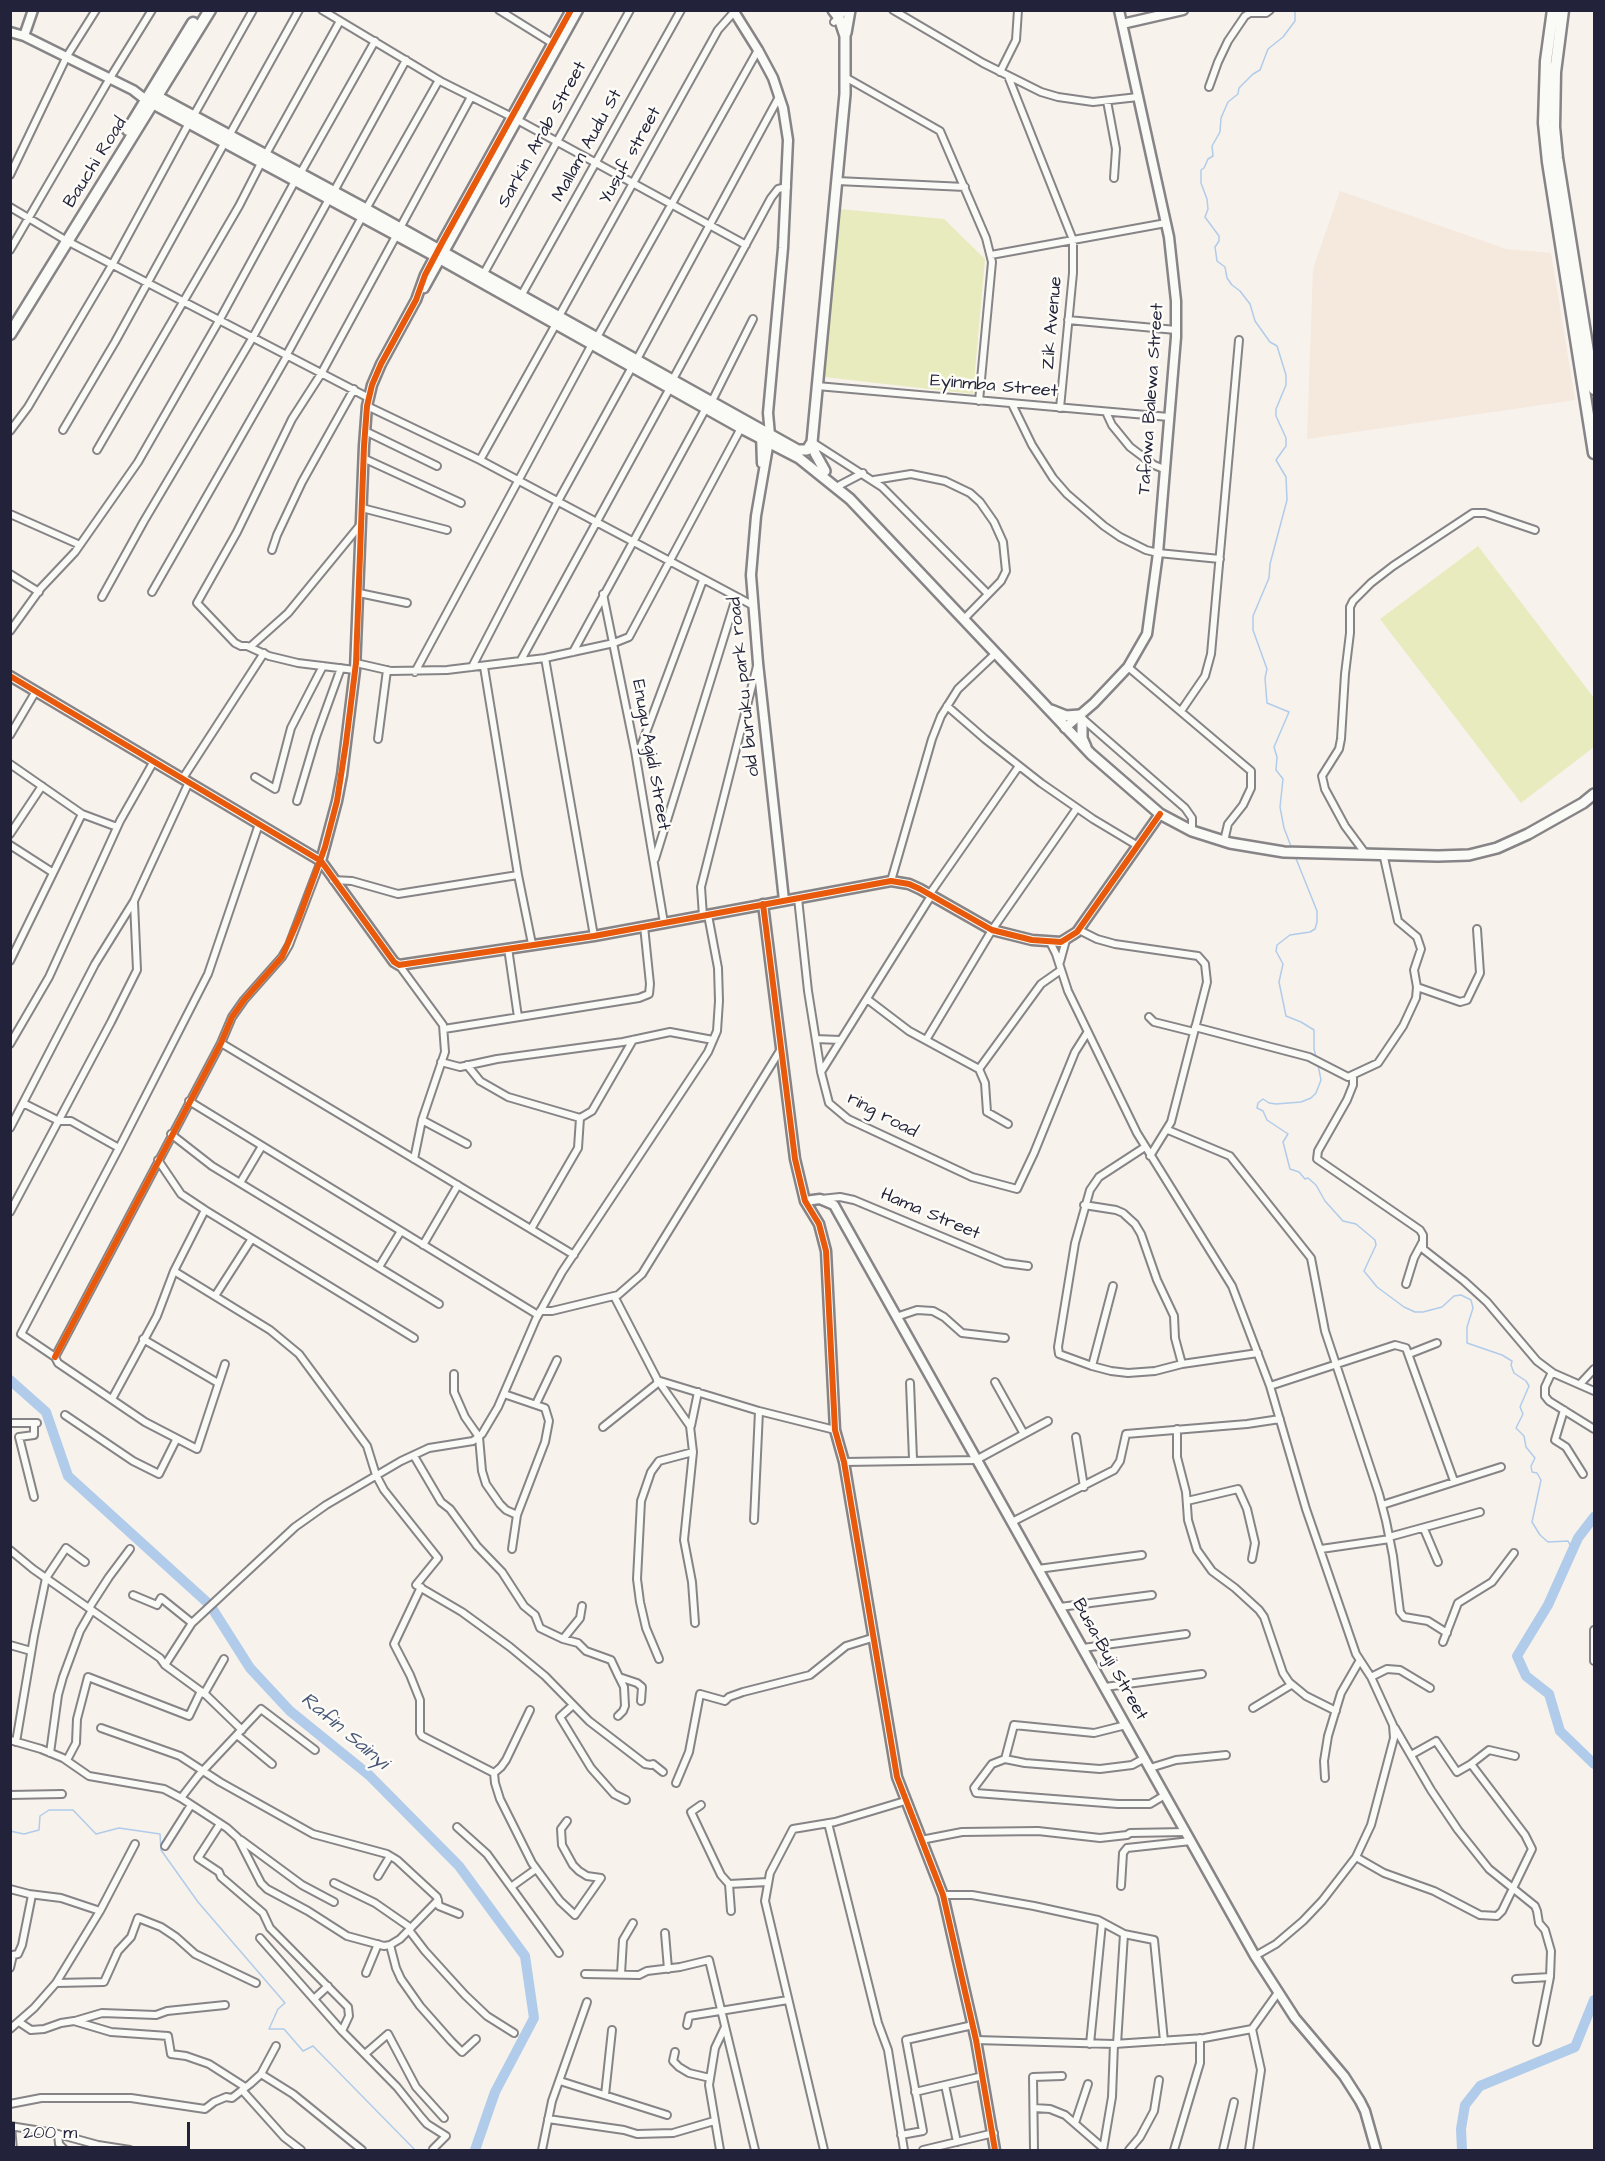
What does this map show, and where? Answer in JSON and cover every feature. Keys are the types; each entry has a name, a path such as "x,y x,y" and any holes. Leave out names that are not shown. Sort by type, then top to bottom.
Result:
{"highway":[{"name":"Bauchi Road","path":"10,334 201,10"},
{"name":"Bauchi Road","path":"149,97 210,10"},
{"path":"1553,10 1545,69 1544,123 1594,389"},
{"path":"1563,10 1555,72 1554,127 1588,361 1594,453"},
{"name":"Bauchi Road","path":"10,321 65,240"}],"main road":[{"path":"825,471 812,442 844,112 848,10"},
{"path":"834,15 846,44"},
{"path":"834,15 845,60"},
{"path":"149,97 398,232 483,275 557,321"},
{"path":"440,254 765,436 799,458 850,499"},
{"path":"708,405 741,428 798,450 825,471 1091,754 1160,814 1192,831 1224,842 1284,852 1438,856 1484,852 1528,834 1594,799"},
{"path":"798,450 807,450 812,442"},
{"path":"1046,708 1066,716 1082,718 1082,738 1091,754"},
{"path":"1583,803 1594,794"}],"street":[{"path":"24,36 33,10"},
{"path":"10,175 67,57 96,10"},
{"path":"10,250 152,10"},
{"path":"10,431 28,407 112,265 253,10"},
{"path":"63,430 299,10"},
{"path":"322,10 439,80 515,118 746,245"},
{"path":"499,10 552,44"},
{"path":"515,118 571,10"},
{"path":"55,1357 221,1043 232,1017 282,957 321,861 339,792 355,667 363,458 368,402 381,364 515,118 578,10"},
{"name":"Sarkin Arab Street","path":"483,275 630,10"},
{"name":"Mallam Audu St","path":"520,296 681,10"},
{"path":"834,15 848,10"},
{"path":"893,10 1000,72 1058,98 1107,101 1138,97"},
{"path":"1000,72 1016,40 1018,10"},
{"name":"Tafawa Balewa Street","path":"1068,731 1128,666 1147,634 1158,553 1176,330 1172,260 1166,223 1119,10"},
{"path":"1122,24 1183,10"},
{"path":"1209,87 1228,41 1245,16 1250,13 1266,13 1270,10"},
{"name":"old buruku park road","path":"733,11 758,50 779,98 788,140 787,187 763,470 752,547 758,663 784,900"},
{"name":"Yusuf street","path":"480,460 717,30 733,11"},
{"path":"98,450 239,206 340,21"},
{"path":"10,32 24,36 149,97"},
{"path":"10,631 39,592 80,545 138,462 375,41"},
{"path":"415,672 594,341 758,50"},
{"path":"102,597 144,521 253,337 406,60"},
{"path":"1008,76 1073,240"},
{"path":"845,77 940,131 965,187 991,255 979,401"},
{"path":"152,592 287,356 439,80"},
{"path":"471,97 321,374 292,419 237,532 197,603 235,643 241,646 298,663 341,668 415,672 484,667 545,658 614,643 629,637 741,428"},
{"path":"472,667 558,501 779,98"},
{"path":"1107,101 1116,149 1114,178"},
{"path":"837,181 965,187"},
{"path":"521,660 774,193 778,189 787,187"},
{"path":"10,207 65,240 354,389 368,402 754,606"},
{"path":"991,255 1166,223"},
{"name":"Zik Avenue","path":"1060,408 1073,240"},
{"path":"573,652 753,320"},
{"path":"1068,320 1176,330"},
{"path":"1181,711 1200,686 1208,668 1214,632 1239,340"},
{"name":"Eyinmba Street","path":"817,386 1169,417"},
{"path":"272,550 302,482 354,389"},
{"path":"1012,404 1043,464 1067,494 1120,537 1146,550 1158,553 1220,559"},
{"path":"1106,412 1112,425 1130,447 1154,465 1164,469"},
{"path":"365,431 437,466"},
{"path":"812,442 874,480 988,594"},
{"path":"363,458 461,503"},
{"path":"840,485 863,473"},
{"path":"874,480 897,475 927,476 960,487 980,501 1000,533 1006,566 1001,580 963,620"},
{"path":"362,508 447,530"},
{"path":"1365,853 1345,826 1324,789 1322,776 1339,749 1351,620 1349,613 1353,601 1393,566 1473,513 1485,513 1535,530"},
{"path":"10,514 80,545"},
{"path":"250,647 288,614 362,524"},
{"path":"10,574 39,592"},
{"path":"635,752 641,746 703,580"},
{"path":"359,594 407,603"},
{"name":"Enugu Agidi Street","path":"603,594 635,752 664,922"},
{"path":"654,862 736,598"},
{"path":"11,1127 95,964 134,901 186,780 264,653"},
{"path":"891,881 932,739 947,706 958,689 995,654"},
{"path":"545,658 594,936"},
{"path":"165,1665 194,1621 295,1527 376,1475 429,1448 473,1441 479,1437 498,1407 539,1313 574,1255 708,1052 717,1031 718,968 700,887 758,663"},
{"path":"255,777 274,789 291,728 323,666"},
{"path":"1128,666 1251,771 1251,788 1243,805 1228,824 1224,842"},
{"path":"484,667 518,875 532,944"},
{"path":"297,801 316,737 341,668"},
{"path":"378,739 387,670"},
{"path":"10,676 321,861 394,962 399,965 443,1024 445,1052 423,1120 414,1159"},
{"path":"10,735 36,691"},
{"path":"947,706 1019,766 1077,808 1138,846"},
{"path":"1082,718 1185,808 1192,818 1192,831"},
{"path":"10,1044 49,977 117,826 154,761"},
{"path":"10,764 82,814 117,826"},
{"path":"821,1072 930,895 1019,766"},
{"path":"10,834 42,786"},
{"path":"926,1040 992,930 1077,808"},
{"path":"10,960 82,814"},
{"path":"399,965 594,936 891,881 909,884 992,930 1050,942 1066,940 1079,930 1160,814"},
{"path":"225,1364 196,1449 146,1422 58,1363 55,1357 21,1334 208,974 259,824"},
{"path":"10,844 52,872"},
{"path":"1149,1017 1154,1022 1195,1029 1309,1058 1344,1076 1353,1076 1378,1062 1403,1026 1416,998 1414,970 1421,949 1419,941 1398,921 1383,854"},
{"path":"332,879 352,881 398,894 518,875"},
{"name":"ring road","path":"798,898 816,1039 828,1103 848,1119 972,1177 1017,1189 1039,1142 1075,1052 1087,1033"},
{"path":"10,1212 137,970 134,901"},
{"path":"763,904 795,1159 805,1201 819,1224 826,1251 836,1430 844,1462 897,1777 943,1895 973,2025 994,2133 995,2151"},
{"path":"444,1029 639,998 649,994 644,926"},
{"path":"1417,987 1460,1002 1467,1000 1480,973 1477,929"},
{"path":"1079,930 1097,939 1115,944 1193,955 1201,958 1205,964 1207,982 1168,1130 1150,1156"},
{"path":"980,1069 1041,984 1060,968 1066,940"},
{"path":"1050,942 1068,992 1145,1147 1232,1286 1270,1386 1306,1509 1360,1660 1371,1677 1393,1725 1431,1790 1458,1830 1489,1869 1537,1911 1539,1923 1545,1930 1551,1951 1550,1977 1537,2042"},
{"path":"508,948 518,1017"},
{"path":"867,999 909,1031 980,1069 985,1083 987,1112 1008,1124"},
{"path":"441,1062 460,1066 633,1040 670,1032 713,1040"},
{"path":"816,1039 840,1040"},
{"path":"467,1065 480,1081 508,1098 580,1118 592,1111 633,1040"},
{"path":"221,1043 574,1255"},
{"path":"189,1101 423,1245 539,1313 618,1295 642,1274 781,1049"},
{"path":"1353,1076 1353,1085 1347,1100 1318,1151 1317,1159 1420,1230 1423,1235 1423,1249 1427,1254 1464,1281 1487,1302 1526,1350 1552,1371 1594,1391"},
{"path":"23,1103 59,1121 71,1122 119,1148"},
{"path":"531,1229 578,1148 580,1118"},
{"path":"423,1120 467,1144"},
{"path":"1168,1130 1230,1156 1308,1253 1314,1267 1325,1331 1382,1505 1390,1538 1401,1615 1406,1618 1428,1621 1448,1633"},
{"path":"171,1134 212,1166 439,1304"},
{"path":"240,1183 262,1146"},
{"path":"1145,1147 1095,1180 1084,1205 1075,1243 1058,1347 1059,1354 1092,1366 1128,1373 1155,1371 1182,1364 1258,1353"},
{"path":"158,1160 181,1194 251,1240 414,1338"},
{"path":"423,1245 458,1185"},
{"name":"Hama Street","path":"820,1199 840,1197 854,1200 1005,1263 1028,1266"},
{"path":"805,1201 820,1199"},
{"name":"Busa-Buji Street","path":"820,1199 834,1205 1255,1956 1294,2018 1352,2088 1365,2111 1376,2151"},
{"path":"1084,1205 1116,1210 1135,1224 1141,1234 1157,1280 1173,1311 1175,1338 1182,1364"},
{"path":"112,1399 157,1316 174,1271 205,1210"},
{"path":"379,1267 401,1231"},
{"path":"215,1296 251,1240"},
{"path":"1406,1284 1414,1258 1422,1243"},
{"path":"174,1271 270,1330 299,1354 367,1446 376,1475 384,1490 438,1558 416,1585 462,1612 510,1647 545,1676 589,1721 596,1724 645,1764 653,1764 663,1772"},
{"path":"1092,1366 1113,1286"},
{"path":"614,1296 658,1381 690,1426"},
{"path":"896,1317 917,1310 933,1311 944,1317 962,1333 1005,1338"},
{"path":"143,1339 218,1383"},
{"path":"1409,1354 1437,1343"},
{"path":"1270,1386 1395,1345 1406,1348 1454,1481"},
{"path":"536,1404 557,1360"},
{"path":"1581,1383 1594,1369"},
{"path":"1552,1371 1545,1388 1545,1396 1549,1401 1594,1429"},
{"path":"454,1374 454,1392 465,1417 479,1437 482,1471 486,1484 506,1510 518,1515"},
{"path":"658,1381 759,1411 836,1430"},
{"path":"603,1427 658,1381"},
{"path":"995,1382 1024,1434"},
{"path":"910,1383 913,1460"},
{"path":"695,1623 692,1582 684,1540 693,1452 690,1426 698,1392"},
{"path":"504,1394 545,1408 549,1421 545,1442 518,1515 512,1549"},
{"path":"1564,1410 1555,1440 1566,1447 1583,1474"},
{"path":"754,1520 759,1411"},
{"path":"10,1415 14,1423 36,1423 34,1435 19,1437 34,1497"},
{"path":"65,1415 133,1461 159,1474 176,1440"},
{"path":"1012,1522 1114,1470 1120,1461 1126,1434 1280,1419"},
{"path":"844,1462 976,1460 1048,1421"},
{"path":"1177,1430 1177,1457 1187,1501 1188,1520 1197,1550 1212,1571 1259,1610 1283,1673 1291,1685 1306,1696 1336,1711"},
{"path":"1076,1437 1084,1487"},
{"path":"659,1659 646,1628 639,1602 637,1579 641,1501 651,1472 659,1461 693,1452"},
{"path":"414,1456 441,1502 450,1509 477,1546 502,1572 524,1606 535,1616 540,1628 578,1643 586,1651 611,1660 624,1687 625,1706 618,1716"},
{"path":"1382,1505 1501,1467"},
{"path":"1187,1501 1238,1489 1247,1509 1255,1543 1252,1559"},
{"path":"1321,1549 1390,1538 1480,1512"},
{"path":"1424,1529 1438,1562"},
{"path":"85,1562 66,1548 46,1578 13,1741 67,1760 89,1776 165,1789 220,1824 294,1879 334,1902"},
{"path":"50,1753 58,1695 80,1631 109,1577 130,1549"},
{"path":"10,1550 160,1658 165,1665 202,1693 272,1764"},
{"path":"1443,1642 1458,1603 1492,1582 1514,1554"},
{"path":"1038,1569 1142,1555"},
{"path":"421,1587 394,1644 420,1700 420,1733 494,1773 500,1799 536,1869 560,1901 575,1915 602,1878 587,1876 579,1871 568,1857 562,1845 561,1829 567,1821"},
{"path":"133,1595 157,1605 161,1598 194,1621"},
{"path":"1060,1607 1152,1595"},
{"path":"563,1639 580,1618 582,1606"},
{"path":"1594,1630 1594,1661"},
{"path":"1083,1648 1186,1634"},
{"path":"676,1783 689,1752 700,1694 725,1701 743,1692 810,1675 846,1646 872,1638"},
{"path":"10,1645 31,1651"},
{"path":"67,1760 76,1743 78,1719 88,1677 189,1716 224,1659"},
{"path":"1325,1778 1325,1751 1336,1711 1346,1682 1360,1660"},
{"path":"1371,1677 1387,1669 1400,1670 1430,1688"},
{"path":"1105,1687 1202,1674"},
{"path":"620,1677 642,1687 641,1701"},
{"path":"1253,1708 1291,1685"},
{"path":"573,1705 560,1717 591,1768 614,1794 626,1800"},
{"path":"181,1798 261,1709 315,1750"},
{"path":"494,1773 506,1760 530,1710"},
{"path":"1005,1759 1014,1725 1094,1733 1126,1725"},
{"path":"1255,1956 1285,1938 1313,1912 1356,1857 1371,1825 1394,1738 1393,1725"},
{"path":"101,1728 180,1756 202,1772 313,1834 376,1850 390,1856 418,1879 438,1900 439,1906 459,1914"},
{"path":"1411,1755 1436,1741 1457,1773 1489,1750 1515,1756"},
{"path":"1150,1768 1176,1760 1226,1755"},
{"path":"1145,1758 1132,1765 1100,1769 1025,1763 1005,1759 992,1764 974,1788 976,1793 1118,1804 1150,1804 1165,1795"},
{"path":"1356,1857 1384,1873 1434,1892 1480,1915 1497,1916 1502,1911 1532,1849 1525,1835 1471,1764"},
{"path":"10,1795 62,1794"},
{"path":"824,2151 765,1901 770,1873 793,1829 828,1823 905,1802"},
{"path":"165,1846 191,1804"},
{"path":"701,1805 691,1812 721,1875 729,1884 731,1911"},
{"path":"828,1823 878,2023 888,2050 904,2151"},
{"path":"220,1824 198,1858 219,1872 220,1877 262,1913 270,1928 348,2007 349,2016 342,2031"},
{"path":"457,1827 488,1854 559,1953"},
{"path":"921,1840 962,1832 1038,1831 1100,1838 1130,1833 1186,1832"},
{"path":"238,1838 261,1883 272,1893 308,1911 347,1936 384,1946 390,1945 410,1929 438,1900"},
{"path":"1121,1886 1123,1853 1127,1848 1191,1841"},
{"path":"10,2029 56,1983 100,1911 135,1844"},
{"path":"378,1876 390,1856"},
{"path":"511,1887 536,1869"},
{"path":"729,1884 768,1882"},
{"path":"334,1883 375,1903 410,1929 425,1951 465,1995 492,2020 514,2033"},
{"path":"10,1889 32,1895 61,1898 100,1911"},
{"path":"10,1968 12,1955 18,1954 22,1945 32,1895"},
{"path":"943,1895 972,1895 1034,1906 1098,1920 1124,1934 1154,1940 1164,2041"},
{"path":"56,1983 104,1982 118,1951 131,1937 138,1918 161,1927 195,1954 256,1983"},
{"path":"621,1974 623,1940 633,1923"},
{"path":"1090,2043 1102,1923"},
{"path":"665,1933 668,1969"},
{"path":"1103,2149 1112,2097 1124,1934"},
{"path":"260,1938 428,2124 446,2136 433,2150"},
{"path":"366,1974 378,1944"},
{"path":"390,1945 401,1978 420,2006 451,2041 462,2052 476,2039"},
{"path":"585,1974 639,1976 647,1971 709,1960 755,2151"},
{"path":"1516,1978 1550,1977"},
{"path":"314,1999 328,1986"},
{"path":"976,2040 1116,2044 1200,2038 1252,2029 1278,1994"},
{"path":"687,2025 690,2016 788,2000"},
{"path":"542,2151 548,2119 587,2002"},
{"path":"19,2022 32,2030 44,2030 61,2022 74,2021 102,2013 156,2015 167,2011 225,2005"},
{"path":"74,2021 111,2032 168,2036 171,2054 186,2056 209,2064 243,2088 284,2137 301,2151"},
{"path":"902,2136 923,2131 906,2040 973,2025"},
{"path":"720,2151 710,2098 710,2078 715,2048 725,2027"},
{"path":"1248,2151 1254,2128 1261,2070 1252,2029"},
{"path":"604,2095 612,2030"},
{"path":"364,2054 388,2034 416,2087 444,2118"},
{"path":"1174,2151 1200,2064 1200,2038"},
{"path":"10,2104 41,2098 131,2098 205,2109 226,2097 232,2098 250,2085 261,2074 276,2046"},
{"path":"675,2052 673,2061 679,2067 689,2073 710,2078"},
{"path":"261,2074 293,2094 362,2151"},
{"path":"915,2092 983,2076"},
{"path":"1034,2151 1033,2077 1062,2076"},
{"path":"560,2080 667,2115"},
{"path":"1130,2151 1149,2123 1154,2111 1159,2080"},
{"path":"1075,2123 1088,2084"},
{"path":"945,2085 957,2142"},
{"path":"1223,2151 1234,2102"},
{"path":"1034,2108 1059,2111 1103,2149"},
{"path":"548,2119 637,2134 673,2133 714,2121"},
{"path":"13,2151 11,2126 58,2134 130,2151"},
{"path":"923,2151 994,2133"},
{"path":"58,2134 59,2144 65,2151"}],"shaded area":[{"path":"1340,191 1506,249 1551,253 1575,400 1307,439 1313,269"}],"green space":[{"path":"840,209 944,219 985,259 973,394 824,377"},
{"path":"1478,546 1594,698 1594,747 1521,803 1380,619"}],"waterway":[{"path":"1292,849 1284,828 1280,807 1283,779 1276,770 1277,757 1274,747 1289,712 1267,703 1265,678 1267,669 1253,630 1253,616 1269,578 1270,564 1287,500 1286,477 1276,460 1286,446 1286,438 1276,416 1276,409 1286,385 1286,375 1277,346 1270,342 1255,321 1250,304 1232,285 1227,278 1225,267 1217,261 1215,247 1219,236 1205,217 1208,209 1201,183 1201,170 1208,159 1213,156 1212,146 1220,132 1221,118 1228,102 1238,94 1239,88 1260,70 1268,49 1283,37 1295,21 1295,10"},
{"path":"1295,856 1317,911 1317,922 1315,929 1310,932 1290,935 1277,945 1276,951 1283,964 1279,982 1286,1016 1314,1030 1316,1057"},
{"path":"1318,1065 1321,1080 1316,1093 1311,1098 1301,1102 1276,1104 1263,1099 1258,1103 1257,1108 1263,1111 1267,1120 1288,1134 1283,1142 1290,1169 1299,1172 1305,1179 1308,1178 1316,1185 1325,1201 1343,1221 1356,1224 1375,1240 1376,1245 1364,1271 1377,1287 1404,1307 1415,1312 1442,1307 1454,1296 1461,1295 1471,1300 1473,1308 1467,1327 1467,1343 1502,1355 1512,1361 1514,1373 1526,1381 1529,1386 1520,1407 1523,1414 1516,1428 1524,1436 1526,1447 1535,1458 1531,1466 1532,1472 1537,1473 1541,1480 1532,1522 1540,1535 1548,1542 1568,1541 1572,1549"},
{"name":"Rafin Sainyi","path":"10,1380 46,1412 68,1476 210,1605 250,1668 290,1711 369,1775 459,1866 525,1956 534,2018 495,2092 475,2150"},
{"path":"1594,1517 1578,1538 1548,1605 1517,1656 1526,1676 1549,1694 1560,1731 1594,1764"},
{"path":"10,1831 24,1834 39,1830 40,1816 49,1810 73,1810 96,1834 119,1828 160,1834 161,1850 198,1902 285,2003 278,2009 269,2029 284,2029 303,2051 313,2046 415,2150"},
{"path":"1462,2150 1461,2129 1465,2105 1480,2086 1575,2047 1594,2000"}],"cycle path":[{"path":"55,1357 221,1043 232,1017 282,957 299,918 325,847 337,801 346,743 356,663 364,446 367,406 372,385 416,300 425,275 443,241 571,10"},
{"path":"10,676 321,861 394,962 399,965 594,936 891,881 909,884 920,889 992,930 1032,940 1061,942 1077,932 1160,814"},
{"path":"763,904 795,1159 805,1201 819,1224 826,1251 835,1430 844,1462 897,1777 943,1895 976,2040 995,2150"}]}
